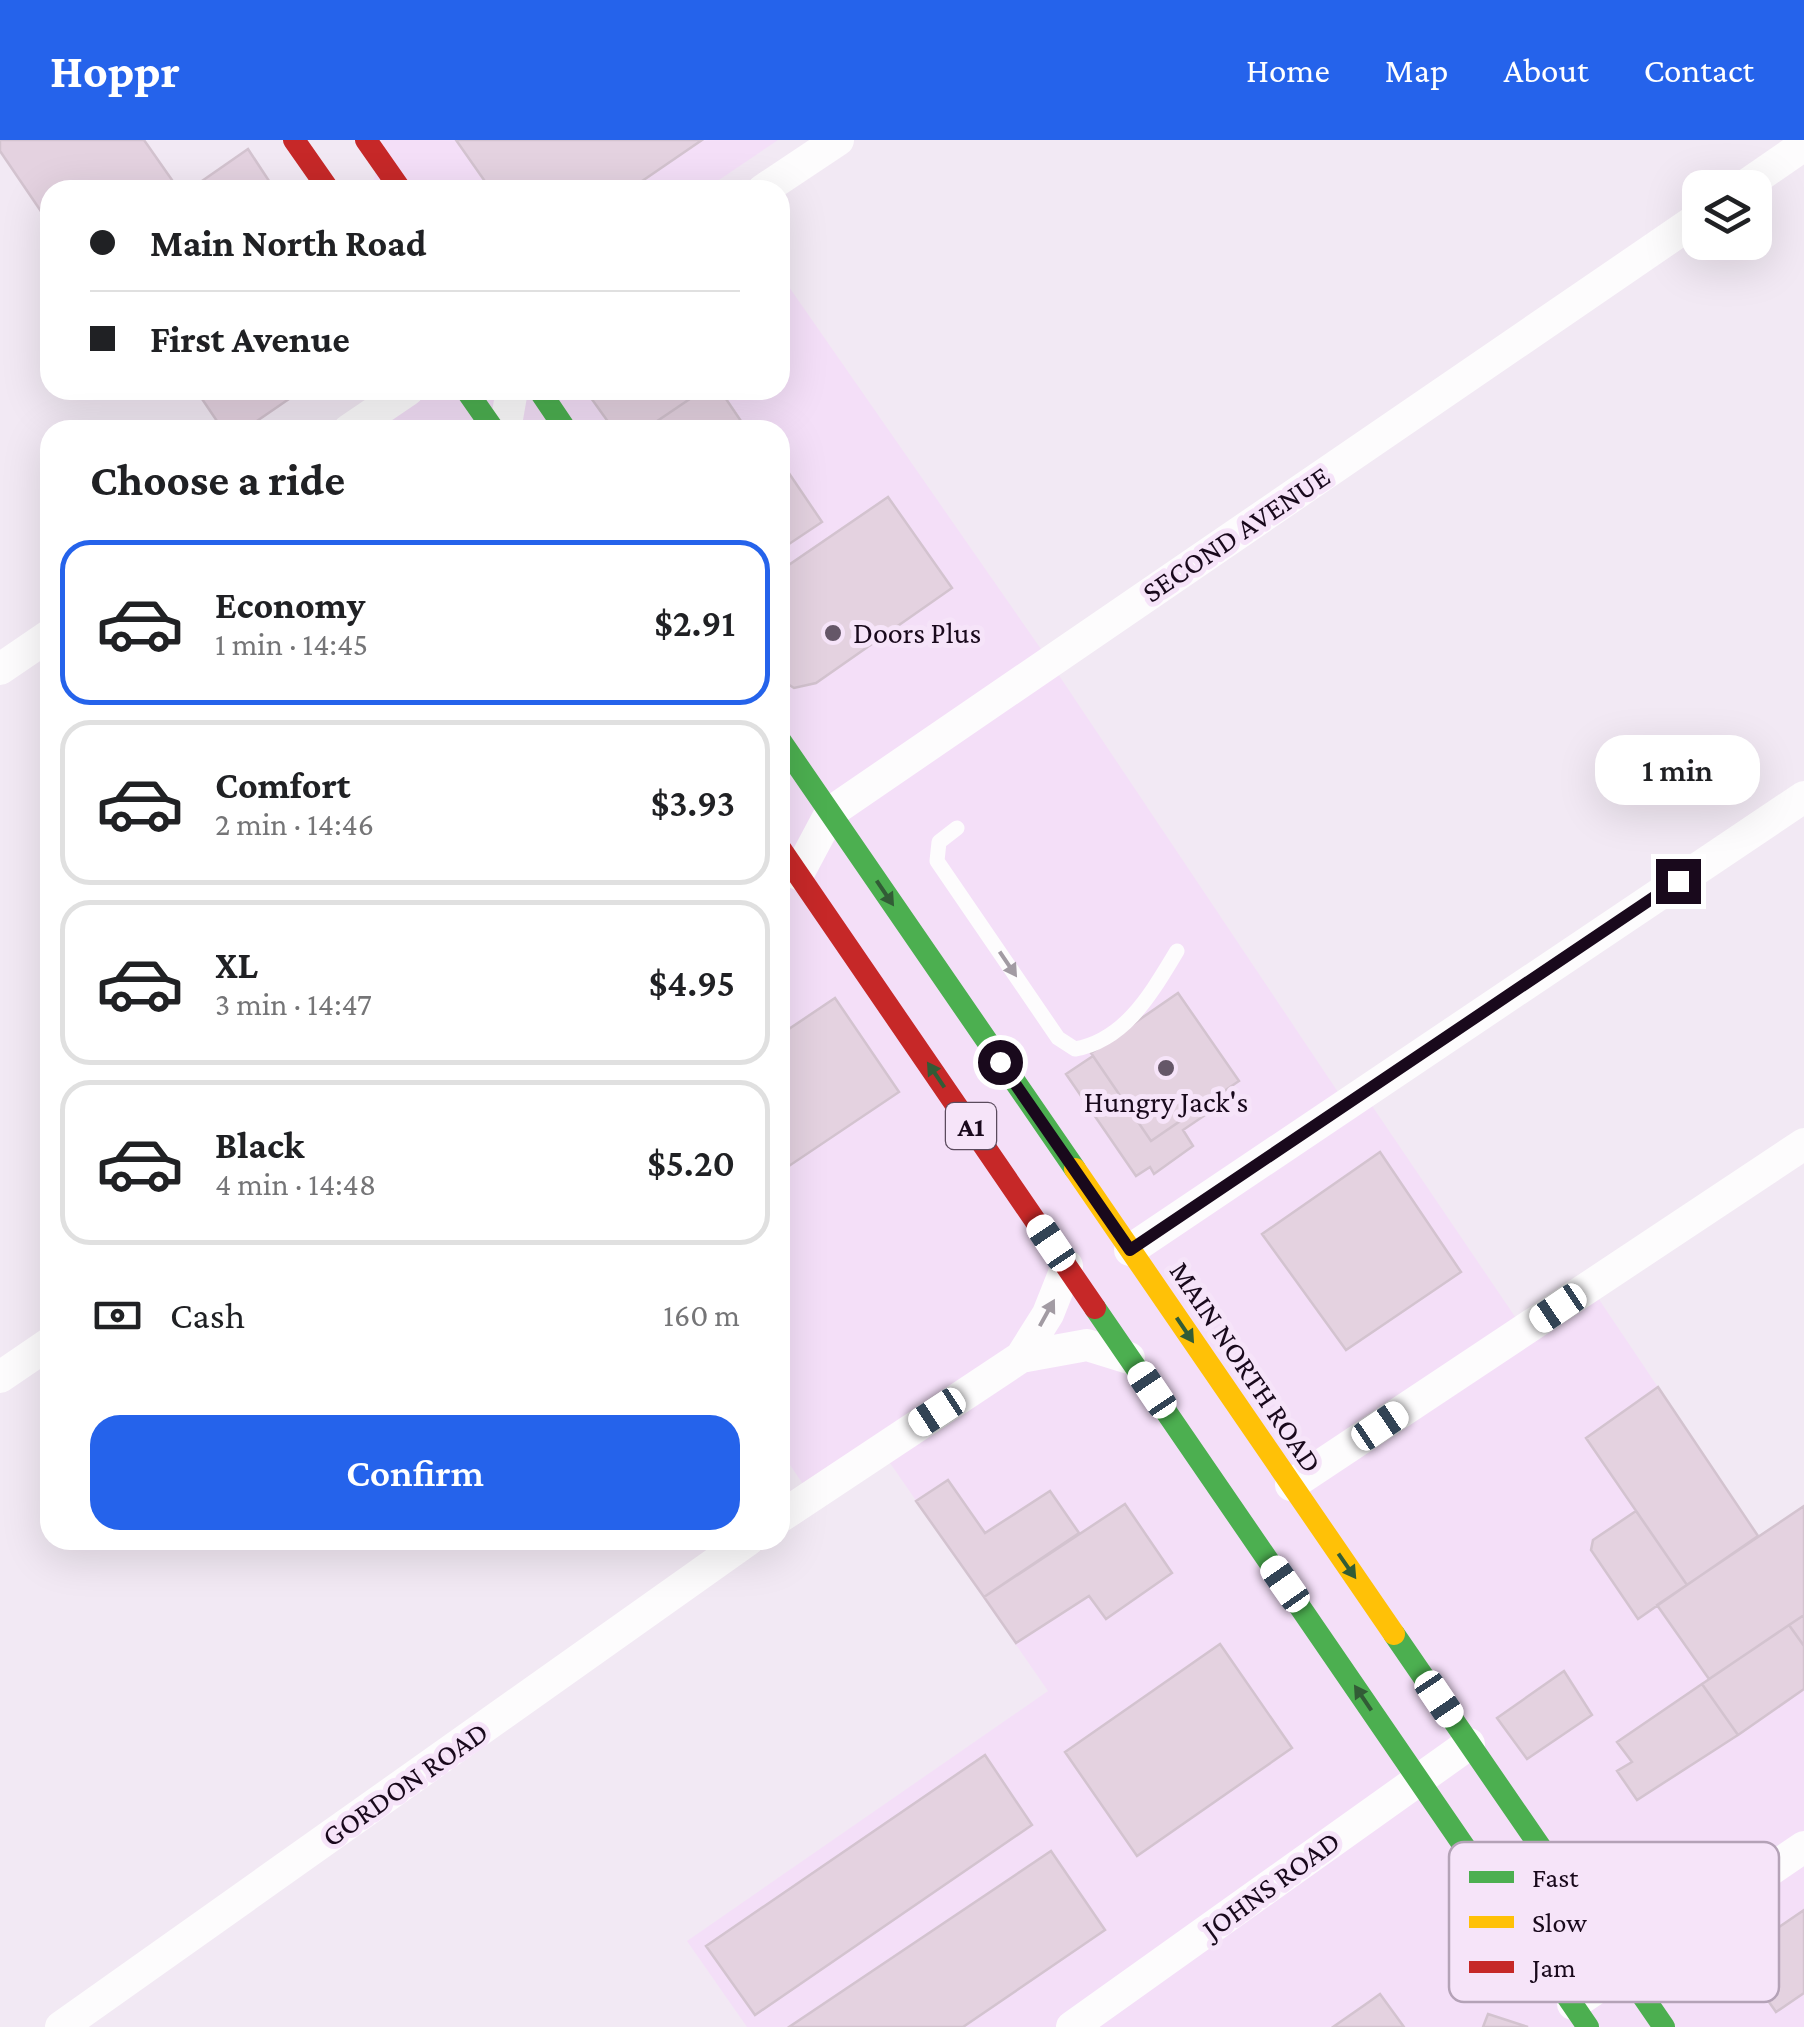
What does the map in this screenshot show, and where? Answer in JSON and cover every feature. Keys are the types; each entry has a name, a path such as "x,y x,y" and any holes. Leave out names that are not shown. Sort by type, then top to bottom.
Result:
{"highway":[{"path":"294,140 322,180"},
{"path":"366,140 394,180"},
{"name":"MAIN NORTH ROAD","path":"790,754 1537,1842"},
{"name":"A1","path":"792,877 1067,1266 1462,1842"},
{"path":"1019,1197 1067,1228"},
{"path":"1096,1244 1130,1250"},
{"name":"MAIN NORTH ROAD","path":"1646,2002 1664,2027"}],"street":[{"path":"778,180 838,140"},
{"path":"1768,170 1804,145"},
{"name":"SECOND AVENUE","path":"792,877 831,812 1682,228"},
{"path":"364,420 393,400"},
{"path":"0,669 40,642"},
{"path":"1130,1250 1804,797"},
{"path":"1291,1485 1804,1144"},
{"path":"790,1511 1021,1357 1048,1314 1067,1266"},
{"path":"1021,1357 1087,1346 1129,1358"},
{"path":"0,1377 40,1350"},
{"name":"GORDON ROAD","path":"63,2026 734,1550"},
{"name":"JOHNS ROAD","path":"1072,2027 1470,1744"},
{"path":"1779,1864 1804,1847"}],"lane":[{"path":"957,828 939,842 937,862 1058,1038 1075,1049 1095,1046 1125,1024 1151,994 1176,950"}],"shaded area":[{"path":"382,140 778,140 719,180 374,180"},
{"path":"790,288 1050,662 1344,1101 1362,1091 1524,1330 1590,1286 1758,1536 1804,1506 1804,2027 747,2027 687,1941 1048,1691 881,1450 811,1496 790,1465 790,420 364,420 393,400 790,400"}],"building":[{"path":"0,140 144,140 172,180 40,180 40,210 0,151"},
{"path":"456,140 702,140 644,180 484,180"},
{"path":"248,149 268,180 203,180"},
{"path":"203,400 288,400 258,420 216,420"},
{"path":"592,400 688,400 659,420 607,420"},
{"path":"688,400 727,400 740,420 659,420"},
{"path":"790,475 822,522 790,543"},
{"name":"Doors Plus","path":"888,497 952,588 816,683 794,688 790,685 790,564"},
{"name":"Hungry Jack's","path":"1178,993 1239,1081 1151,1141 1091,1053"},
{"path":"835,998 899,1092 790,1165 790,1028"},
{"path":"1093,1056 1151,1141 1218,1095 1223,1103 1183,1130 1193,1146 1154,1174 1150,1167 1136,1176 1066,1074"},
{"path":"1380,1152 1461,1272 1346,1350 1262,1234"},
{"path":"1658,1387 1758,1536 1687,1585 1586,1438"},
{"path":"948,1480 985,1533 1050,1491 1079,1533 984,1597 916,1501"},
{"path":"1125,1504 1172,1573 1106,1619 1089,1596 1016,1643 984,1597"},
{"path":"1804,1506 1804,1615 1709,1679 1657,1605"},
{"path":"1636,1511 1687,1585 1638,1619 1591,1550 1593,1540"},
{"path":"1804,1615 1804,1646 1789,1625"},
{"path":"1789,1625 1804,1646 1804,1689 1738,1735 1702,1684"},
{"path":"1220,1644 1292,1748 1137,1856 1065,1752"},
{"path":"1564,1671 1592,1715 1527,1759 1497,1718"},
{"path":"1702,1684 1738,1735 1637,1800 1617,1771 1632,1762 1617,1742"},
{"path":"985,1755 1032,1825 755,2015 706,1946"},
{"path":"1051,1851 1105,1930 963,2027 789,2027"},
{"path":"1804,1910 1804,1993 1776,2012 1769,2002 1779,2002 1779,1927"},
{"path":"1380,1994 1404,2027 1333,2027 1366,2004"},
{"path":"1488,2014 1528,2027 1483,2027"}],"traffic: fast":[{"path":"473,400 487,420"},
{"path":"546,400 559,420"},
{"path":"790,755 1075,1169"},
{"path":"1095,1308 1461,1842"},
{"path":"1394,1634 1537,1842"},
{"path":"1571,2002 1588,2027"},
{"path":"1647,2002 1664,2027"}],"traffic: slow":[{"path":"1075,1169 1394,1634"}],"traffic: jam":[{"path":"294,140 322,180"},
{"path":"366,140 394,180"},
{"path":"790,863 1095,1308"}],"place":[{"name":"Doors Plus","path":"833,633"},
{"name":"Hungry Jack's","path":"1166,1068"}],"route":[{"path":"1000,1062 1130,1250 1220,1185 1678,881"}]}
